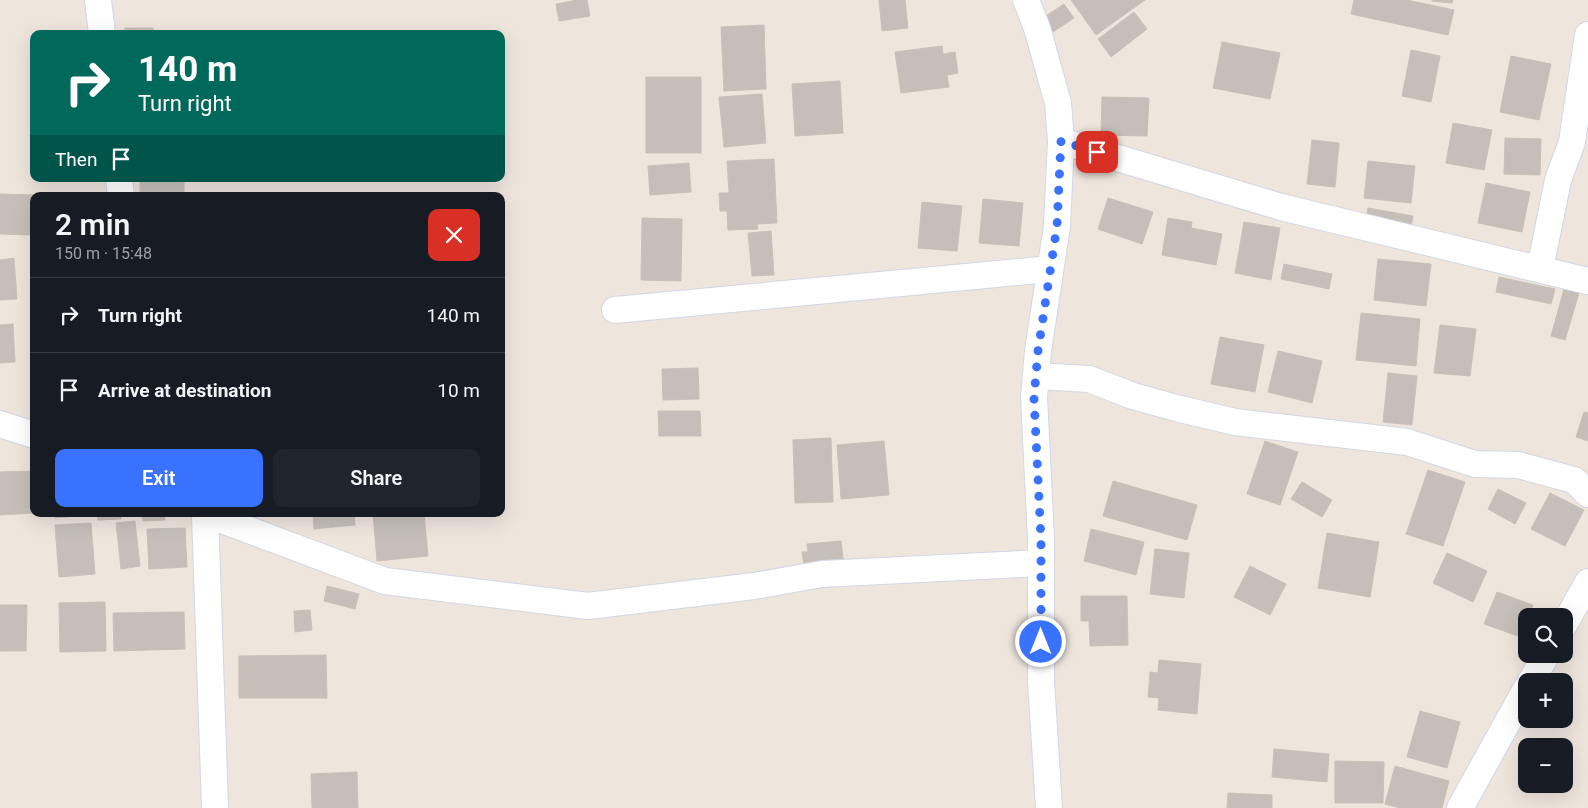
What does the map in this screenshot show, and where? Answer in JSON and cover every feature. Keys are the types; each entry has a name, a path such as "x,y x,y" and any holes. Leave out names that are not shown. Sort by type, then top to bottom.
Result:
{"street":[{"path":"98,0 102,30"},
{"path":"1026,0 1037,28 1058,103 1061,141 1057,226 1038,351 1034,398 1041,563 1041,681 1049,808"},
{"path":"1540,270 1558,180 1572,142 1588,35"},
{"path":"1061,141 1281,207 1588,281"},
{"path":"615,310 1050,269"},
{"path":"1036,376 1089,378 1133,396 1235,422 1407,442 1474,464 1518,465 1574,480 1588,494"},
{"path":"0,424 30,434"},
{"path":"206,517 215,808"},
{"path":"214,517 385,581 588,606 754,586 822,574 1041,563"},
{"path":"1573,609 1588,582"},
{"path":"1460,808 1518,703"}],"building":[{"path":"587,0 590,16 559,21 556,4"},
{"path":"879,0 905,0 908,28 882,31"},
{"path":"1071,0 1145,0 1096,35"},
{"path":"1354,0 1407,0 1454,10 1448,35 1351,14"},
{"path":"1432,0 1453,0 1452,3"},
{"path":"1064,4 1074,18 1053,32 1043,18"},
{"path":"1134,12 1147,29 1111,57 1098,39"},
{"path":"764,25 766,89 724,91 721,27"},
{"path":"125,28 153,28 153,30 125,30"},
{"path":"1222,42 1280,53 1270,99 1213,88"},
{"path":"942,46 943,54 955,52 958,73 947,75 949,87 901,93 895,52"},
{"path":"1411,50 1440,56 1431,102 1402,96"},
{"path":"1511,56 1551,64 1539,120 1500,112"},
{"path":"646,77 701,77 701,153 646,153"},
{"path":"840,81 843,133 795,136 792,84"},
{"path":"762,94 766,143 724,147 719,97"},
{"path":"1102,97 1149,98 1147,136 1101,135"},
{"path":"1453,123 1492,130 1484,170 1446,163"},
{"path":"1505,138 1541,139 1540,175 1504,174"},
{"path":"1312,140 1339,143 1335,187 1307,184"},
{"path":"774,159 777,223 757,224 758,229 728,230 727,211 720,211 719,193 729,193 727,161"},
{"path":"1368,161 1415,166 1411,203 1364,198"},
{"path":"689,163 691,192 650,195 648,166"},
{"path":"140,182 184,182 184,192 140,192"},
{"path":"1486,183 1530,192 1522,232 1478,223"},
{"path":"0,194 30,195 30,235 0,234"},
{"path":"1108,198 1153,212 1142,244 1098,229"},
{"path":"983,199 1023,203 1019,246 979,243"},
{"path":"922,202 962,206 957,251 918,248"},
{"path":"1368,208 1413,216 1411,227 1366,219"},
{"path":"642,218 682,219 681,281 641,280"},
{"path":"1168,218 1192,222 1191,228 1222,234 1216,265 1162,255"},
{"path":"1244,222 1280,228 1271,280 1235,273"},
{"path":"771,231 774,275 752,276 748,233"},
{"path":"14,258 17,299 0,300 0,260"},
{"path":"1378,259 1431,264 1426,306 1374,300"},
{"path":"1284,264 1332,274 1329,289 1281,279"},
{"path":"1499,277 1555,289 1551,304 1496,292"},
{"path":"1564,289 1579,293 1565,340 1551,336"},
{"path":"1361,313 1420,319 1416,366 1356,360"},
{"path":"13,324 15,362 0,363 0,325"},
{"path":"1440,325 1476,329 1470,376 1434,373"},
{"path":"1220,337 1264,345 1255,392 1211,384"},
{"path":"1278,351 1322,361 1312,403 1268,392"},
{"path":"698,368 699,399 663,400 662,369"},
{"path":"1388,373 1417,376 1412,425 1383,422"},
{"path":"658,411 700,411 701,436 659,436"},
{"path":"1584,412 1588,413 1588,441 1576,437"},
{"path":"831,438 833,502 795,503 793,440"},
{"path":"884,441 889,495 841,499 837,445"},
{"path":"1265,441 1298,452 1280,505 1247,494"},
{"path":"1428,470 1465,482 1443,546 1406,534"},
{"path":"30,471 30,513 0,515 0,472"},
{"path":"1113,481 1197,505 1187,540 1103,516"},
{"path":"1302,482 1332,500 1322,517 1291,499"},
{"path":"1498,489 1526,503 1515,524 1488,509"},
{"path":"1550,493 1584,510 1565,546 1531,529"},
{"path":"98,517 121,517 121,519 98,520"},
{"path":"142,517 164,517 165,520 143,521"},
{"path":"313,517 354,517 355,525 314,529"},
{"path":"373,517 424,517 428,556 377,561"},
{"path":"135,521 140,566 121,569 116,523"},
{"path":"91,523 95,574 59,577 55,525"},
{"path":"185,528 187,567 149,569 147,529"},
{"path":"1091,529 1144,542 1136,575 1084,561"},
{"path":"1327,533 1379,542 1370,597 1318,588"},
{"path":"841,541 843,559 804,564 802,552 808,552 807,544"},
{"path":"1155,549 1189,553 1184,598 1150,594"},
{"path":"1447,553 1487,571 1473,602 1433,583"},
{"path":"1250,566 1286,584 1270,615 1234,597"},
{"path":"327,586 359,594 355,609 324,601"},
{"path":"1497,592 1533,605 1532,608 1518,608 1518,636 1484,624"},
{"path":"1081,596 1127,596 1128,645 1090,646 1089,621 1081,621"},
{"path":"105,602 106,651 60,652 59,603"},
{"path":"0,605 27,605 26,651 0,651"},
{"path":"310,610 312,630 295,632 294,611"},
{"path":"184,612 185,649 114,651 113,613"},
{"path":"326,655 327,698 239,698 239,656"},
{"path":"1159,660 1201,664 1197,714 1158,710 1159,698 1148,697 1150,672 1158,673"},
{"path":"1420,711 1460,722 1447,768 1407,757"},
{"path":"1274,749 1329,754 1327,782 1272,777"},
{"path":"1335,761 1384,762 1383,803 1335,803"},
{"path":"1395,766 1449,781 1442,808 1400,808 1385,804"},
{"path":"357,772 358,808 312,808 311,774"},
{"path":"1228,793 1272,795 1272,808 1227,808"}],"route":[{"path":"1041,642 1041,539 1034,398 1038,351 1057,226 1061,141 1097,152"}]}
